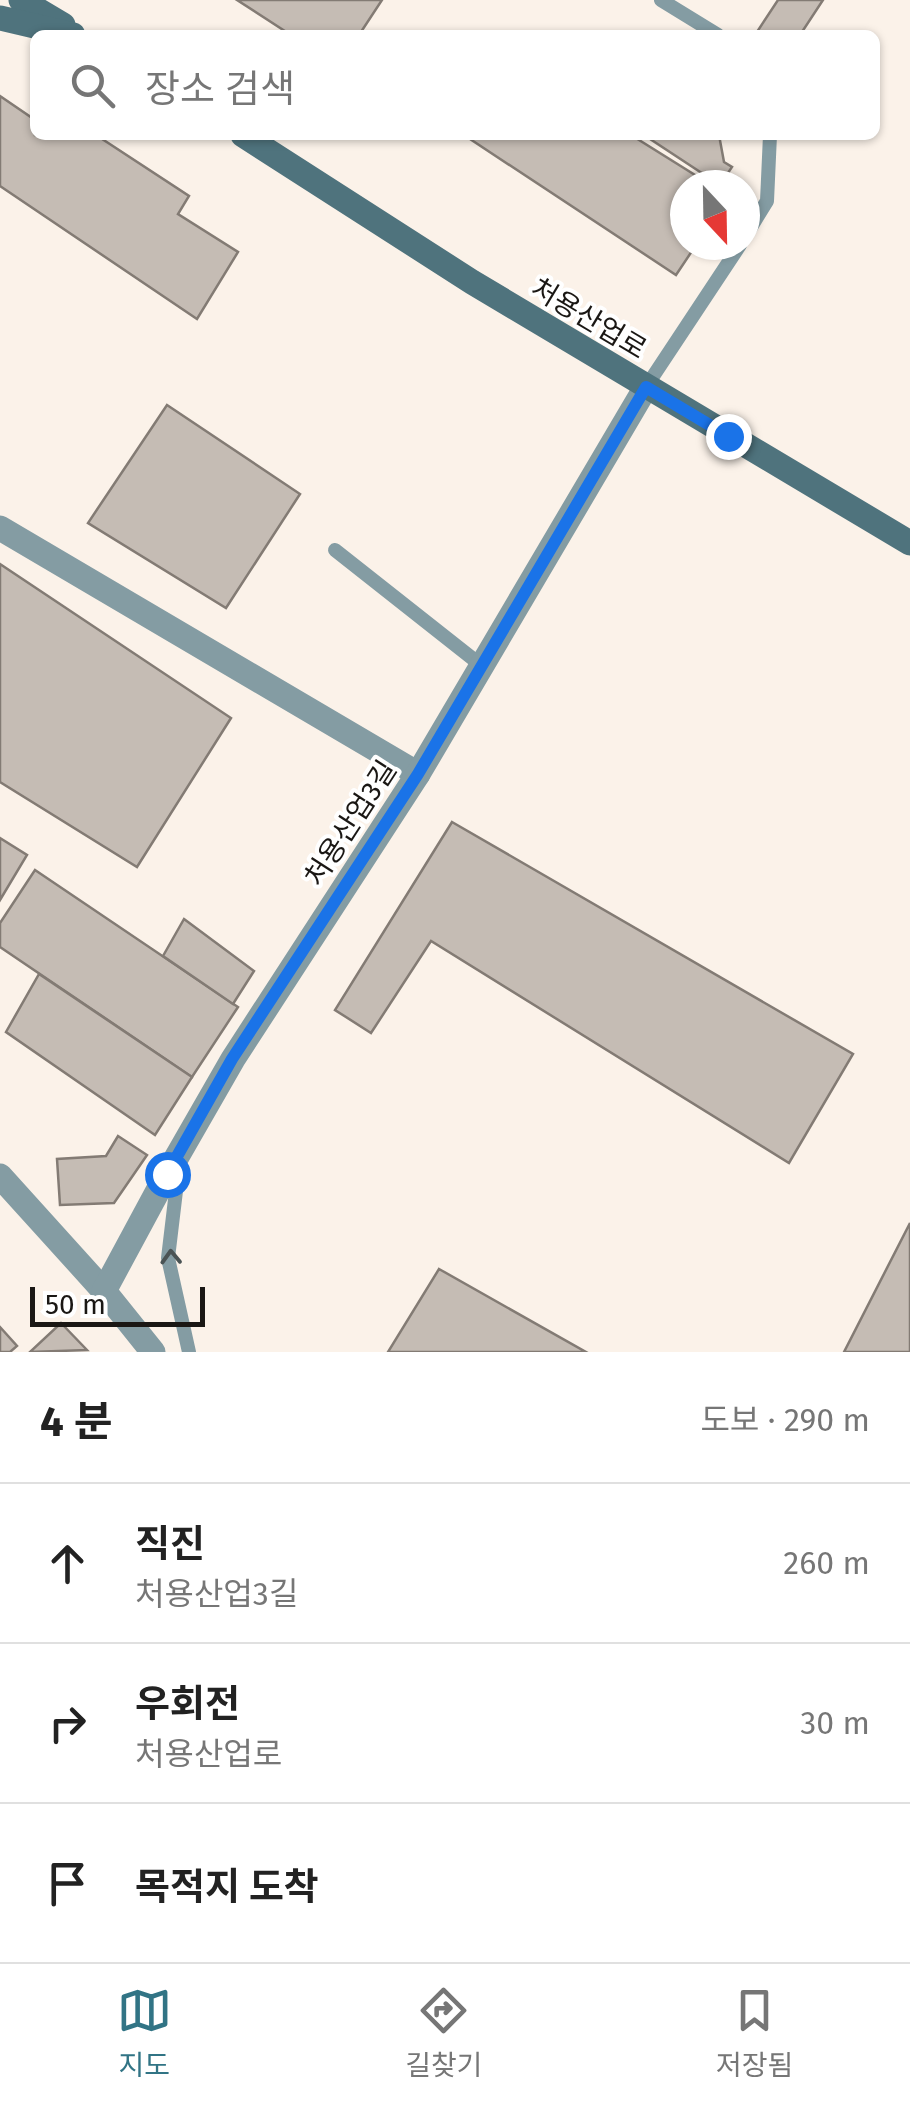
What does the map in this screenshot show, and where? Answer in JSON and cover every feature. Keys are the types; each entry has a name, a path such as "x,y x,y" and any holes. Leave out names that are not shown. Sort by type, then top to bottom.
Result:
{"main road":[{"path":"21,0 70,30"},
{"path":"52,0 74,30"},
{"path":"0,18 55,30"},
{"name":"처용산업로","path":"251,140 472,282 910,543"}],"street":[{"name":"처용산업3길","path":"104,1290 232,1059 418,774 646,387"},
{"path":"0,528 418,774"},
{"path":"0,1176 104,1290 153,1352"}],"lane":[{"path":"661,0 710,30"},
{"path":"760,212 767,201 770,140"},
{"path":"646,387 730,260"},
{"path":"335,550 482,666"},
{"path":"180,1150 168,1258 189,1352"}],"building":[{"path":"237,0 382,0 362,30 283,30"},
{"path":"778,0 823,0 803,30 758,30"},
{"path":"0,96 30,117 30,140 104,140 189,196 178,214 238,252 197,319 0,186"},
{"path":"472,140 639,140 687,170 670,170 670,260 686,260 676,275"},
{"path":"652,140 720,140 724,162 732,167 697,170"},
{"path":"167,405 300,494 226,608 88,523"},
{"path":"0,564 231,718 137,867 0,782"},
{"path":"452,822 853,1054 789,1163 431,941 371,1033 335,1010"},
{"path":"0,838 27,855 0,900"},
{"path":"35,870 238,1007 192,1077 0,947 0,923"},
{"path":"184,919 254,971 233,1004 163,956"},
{"path":"39,974 192,1077 155,1135 6,1032"},
{"path":"118,1136 147,1155 114,1203 60,1205 57,1159 106,1156"},
{"path":"910,1223 910,1352 844,1352"},
{"path":"439,1269 586,1352 388,1352"},
{"path":"61,1323 87,1350 30,1352"},
{"path":"0,1327 17,1346 10,1352 0,1352"}],"route":[{"path":"167,1174 232,1059 418,774 646,387 728,436"}]}
